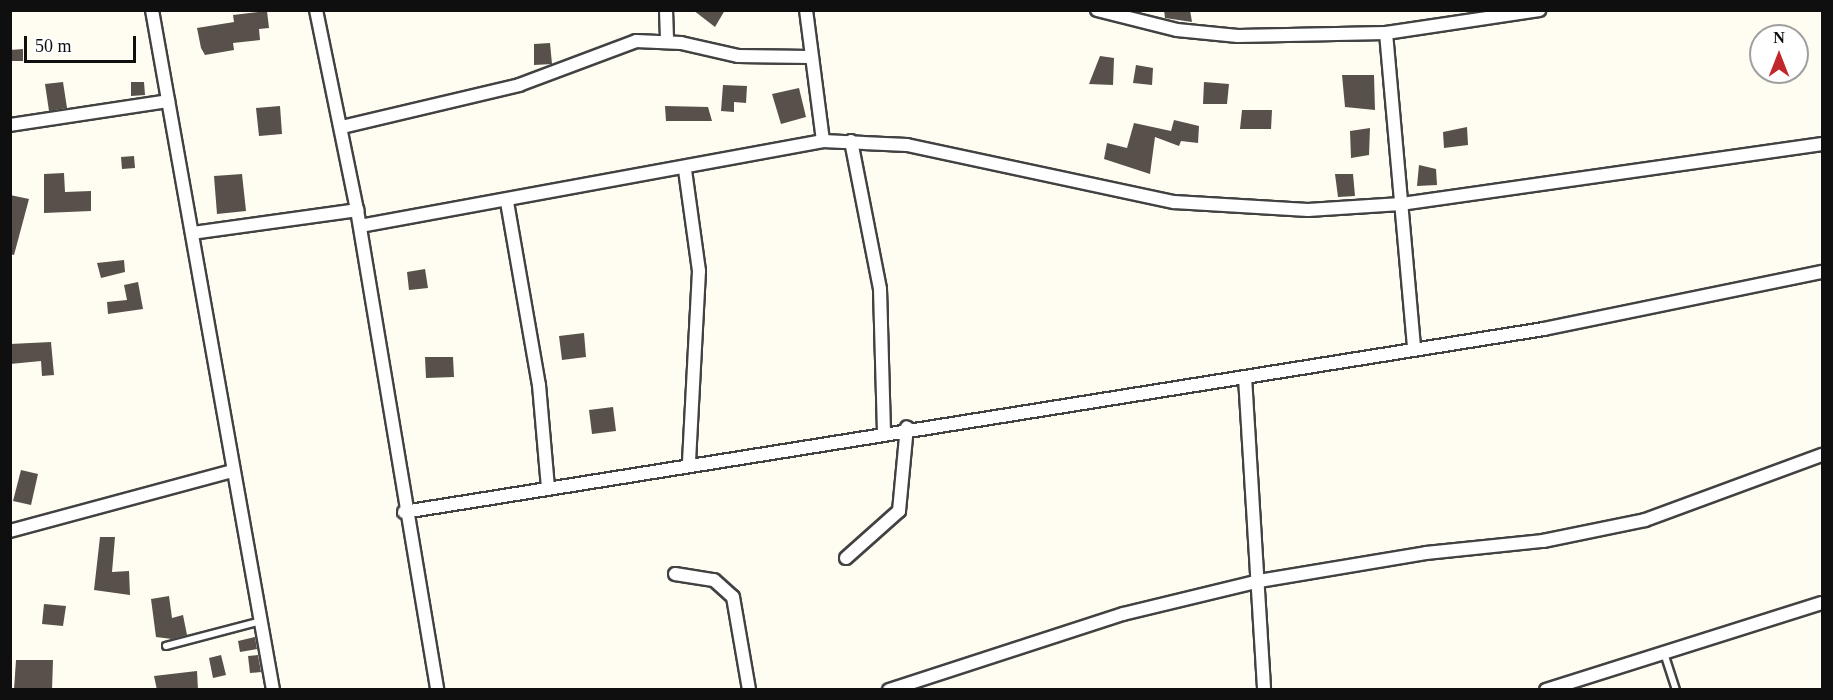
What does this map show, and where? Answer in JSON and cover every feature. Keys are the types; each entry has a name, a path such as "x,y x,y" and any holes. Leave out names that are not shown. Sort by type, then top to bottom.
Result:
{"street":[{"path":"152,10 273,690"},
{"path":"316,10 342,127 360,226 404,512 437,690"},
{"path":"666,10 667,41"},
{"path":"806,10 810,57 823,141"},
{"path":"1097,10 1203,34 1386,33 1539,10"},
{"path":"1386,33 1414,348"},
{"path":"342,127 519,85 636,41 667,41 738,56 810,57"},
{"path":"10,125 168,101"},
{"path":"360,226 685,170 823,141 907,145 1220,208 1308,210 1401,204 1822,144"},
{"path":"851,141 880,289 884,431"},
{"path":"685,170 699,271 690,464"},
{"path":"507,202 539,385 548,487"},
{"path":"192,233 357,210"},
{"path":"404,512 907,427 1245,377 1414,348 1544,329 1822,272"},
{"path":"1245,377 1264,690"},
{"path":"846,558 899,511 907,427"},
{"path":"889,690 1123,614 1259,581 1587,534 1718,496 1822,455"},
{"path":"10,531 233,471"},
{"path":"675,574 714,580 733,597 749,690"},
{"path":"1546,690 1822,603"}],"lane":[{"path":"166,646 262,621"},
{"path":"1664,653 1676,690"}],"building":[{"path":"693,10 725,10 715,27"},
{"path":"1164,10 1190,10 1192,22 1165,18"},
{"path":"267,11 269,28 259,29 260,40 233,43 234,50 205,55 201,48 197,28 234,22 233,15"},
{"path":"550,43 552,64 534,65 534,44"},
{"path":"23,49 23,61 10,61 10,50"},
{"path":"1100,56 1114,58 1113,85 1089,84"},
{"path":"1136,65 1153,68 1152,85 1133,83"},
{"path":"1342,75 1374,75 1375,110 1345,107"},
{"path":"63,82 67,108 49,111 45,84"},
{"path":"131,82 144,82 145,95 131,96"},
{"path":"1204,82 1229,84 1227,104 1203,104"},
{"path":"723,85 747,86 746,103 734,102 734,112 721,111"},
{"path":"799,88 806,117 781,124 772,94"},
{"path":"280,106 282,134 259,136 256,108"},
{"path":"665,106 708,107 712,121 666,121"},
{"path":"1242,110 1272,110 1271,129 1240,129"},
{"path":"1174,120 1199,126 1198,143 1181,141 1179,146 1155,137 1150,174 1104,159 1107,143 1127,148 1134,123 1171,131"},
{"path":"1467,127 1468,145 1444,148 1443,132"},
{"path":"1370,128 1369,155 1351,158 1350,131"},
{"path":"134,156 135,168 122,169 121,157"},
{"path":"1419,165 1436,169 1437,185 1417,186"},
{"path":"64,173 65,192 91,191 91,211 44,213 44,174"},
{"path":"242,174 246,211 217,214 214,176"},
{"path":"1335,174 1353,174 1355,196 1338,197"},
{"path":"10,195 29,199 14,255 10,254"},
{"path":"124,260 125,272 101,278 97,263"},
{"path":"425,269 428,288 409,290 407,272"},
{"path":"138,282 143,309 108,314 107,302 127,300 124,285"},
{"path":"584,333 586,357 562,360 559,336"},
{"path":"51,342 54,375 42,376 41,361 10,364 10,344"},
{"path":"425,357 453,357 454,377 426,378"},
{"path":"613,407 616,431 592,434 589,410"},
{"path":"21,470 38,474 31,505 13,501"},
{"path":"100,537 115,537 112,572 129,571 130,595 94,590"},
{"path":"169,596 172,618 183,615 187,635 172,639 156,637 151,599"},
{"path":"44,604 66,606 63,626 42,624"},
{"path":"255,637 257,649 240,652 238,641"},
{"path":"221,655 226,675 213,678 209,658"},
{"path":"258,655 261,672 250,673 248,656"},
{"path":"16,660 53,660 52,690 14,690"},
{"path":"197,671 198,690 157,690 154,676"}]}
